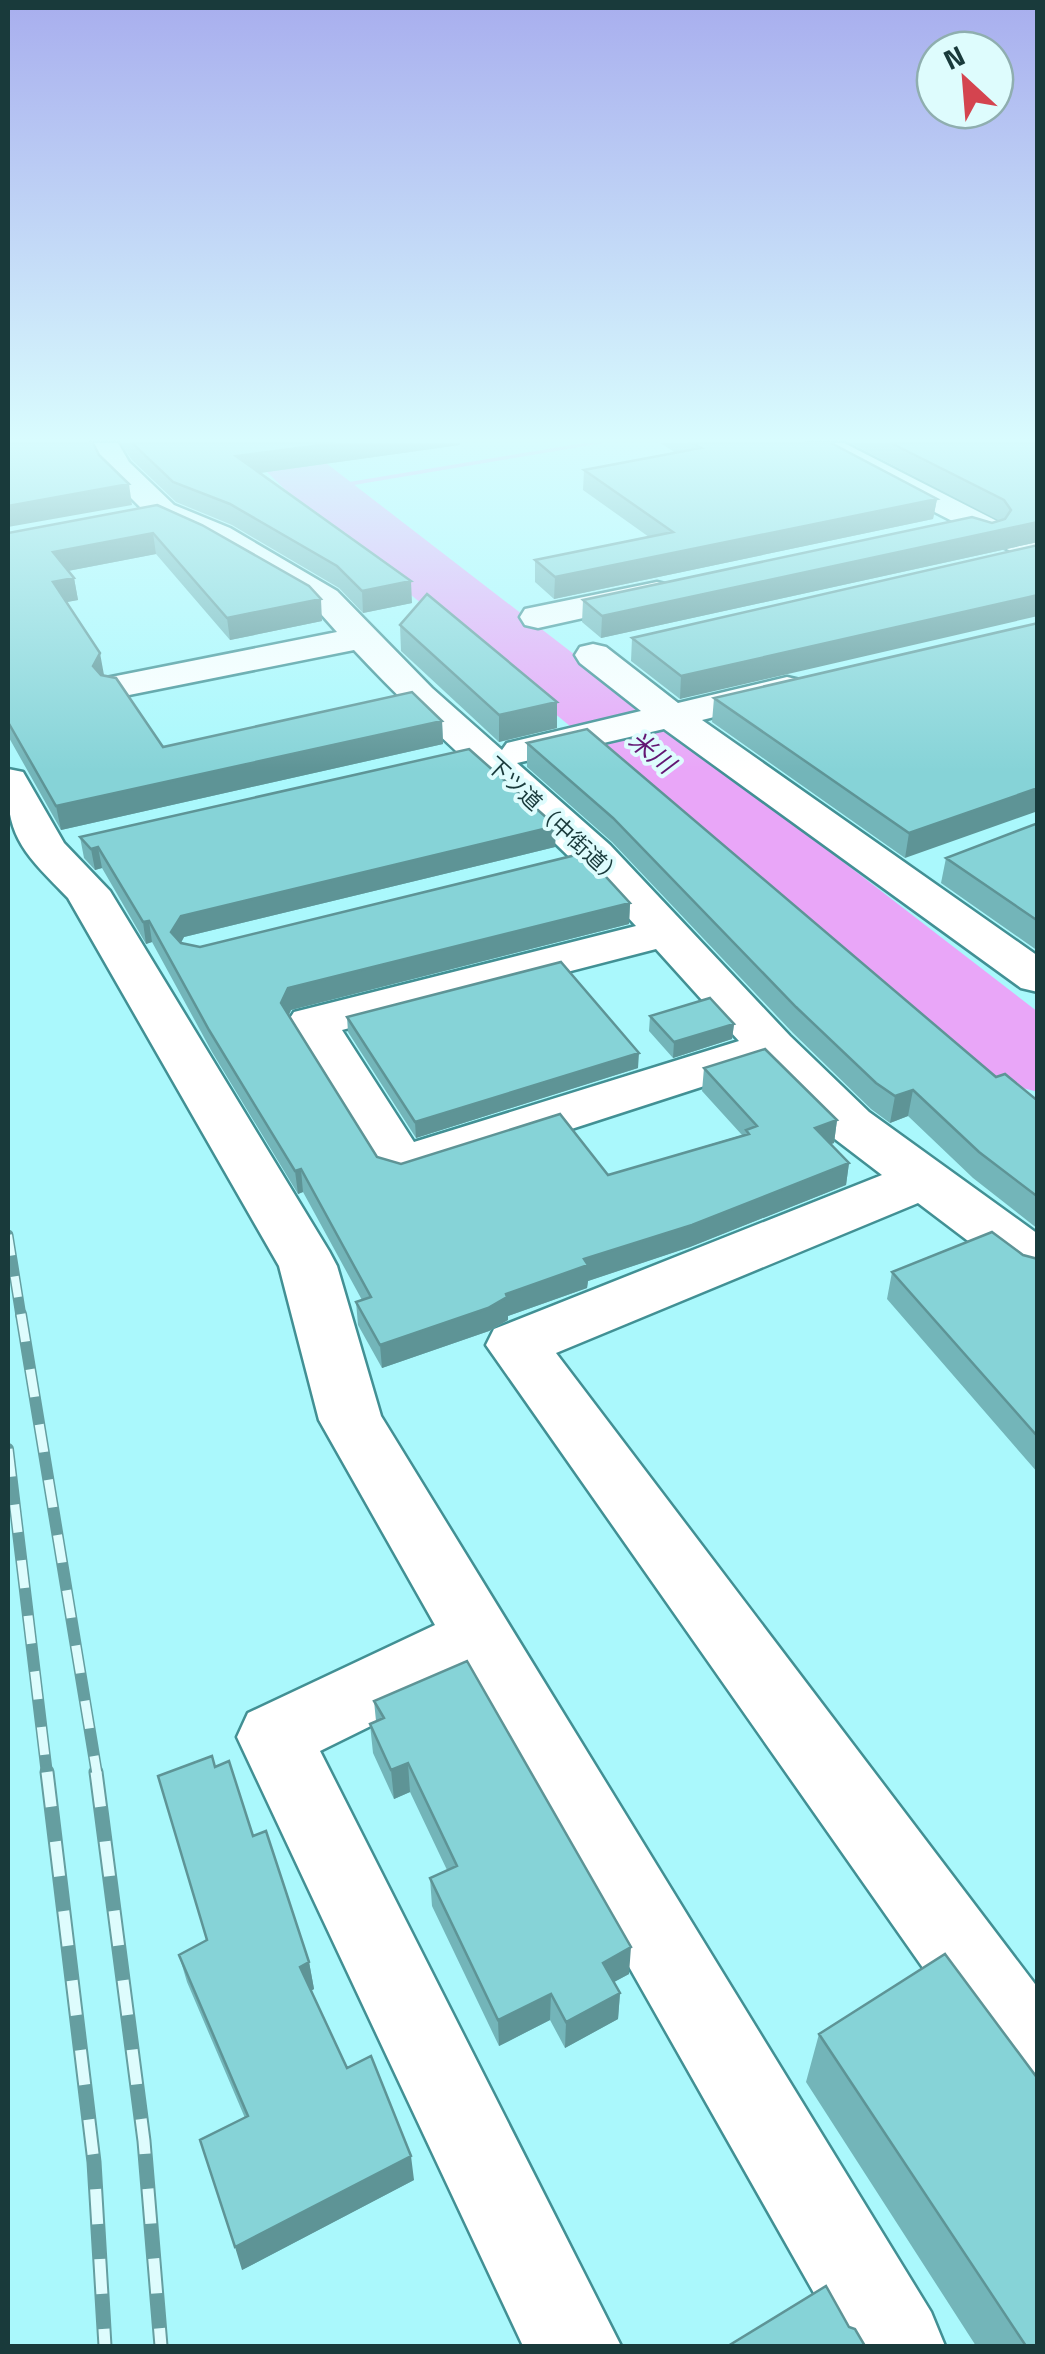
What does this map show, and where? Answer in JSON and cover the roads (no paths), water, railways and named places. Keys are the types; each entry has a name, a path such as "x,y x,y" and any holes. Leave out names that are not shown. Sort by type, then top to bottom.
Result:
{"street":[{"name":"下ツ道（中街道）","path":"251,553 325,598 366,637 470,757 596,854 772,1046 850,1124 1038,1264"},
{"path":"977,566 1036,554"},
{"path":"538,617 690,585"},
{"path":"119,686 366,637"},
{"path":"632,646 593,655 661,717 1038,978"},
{"path":"470,757 578,738 820,680"},
{"path":"8,782 65,846 87,891 308,1266 351,1420 897,2346"},
{"path":"539,868 596,854"},
{"path":"900,879 951,859"},
{"path":"666,932 312,1023 401,1165 772,1046"},
{"path":"925,1179 516,1345 1038,2059"},
{"path":"480,1638 274,1738 572,2346"}],"waterway":[{"name":"米川","path":"399,553 1038,1061"}],"railway":[{"path":"8,1235 21,1316"},
{"path":"21,1314 97,1774"},
{"path":"8,1449 47,1774"},
{"path":"47,1772 94,2162 105,2346"},
{"path":"96,1772 144,2141 161,2346"}]}
